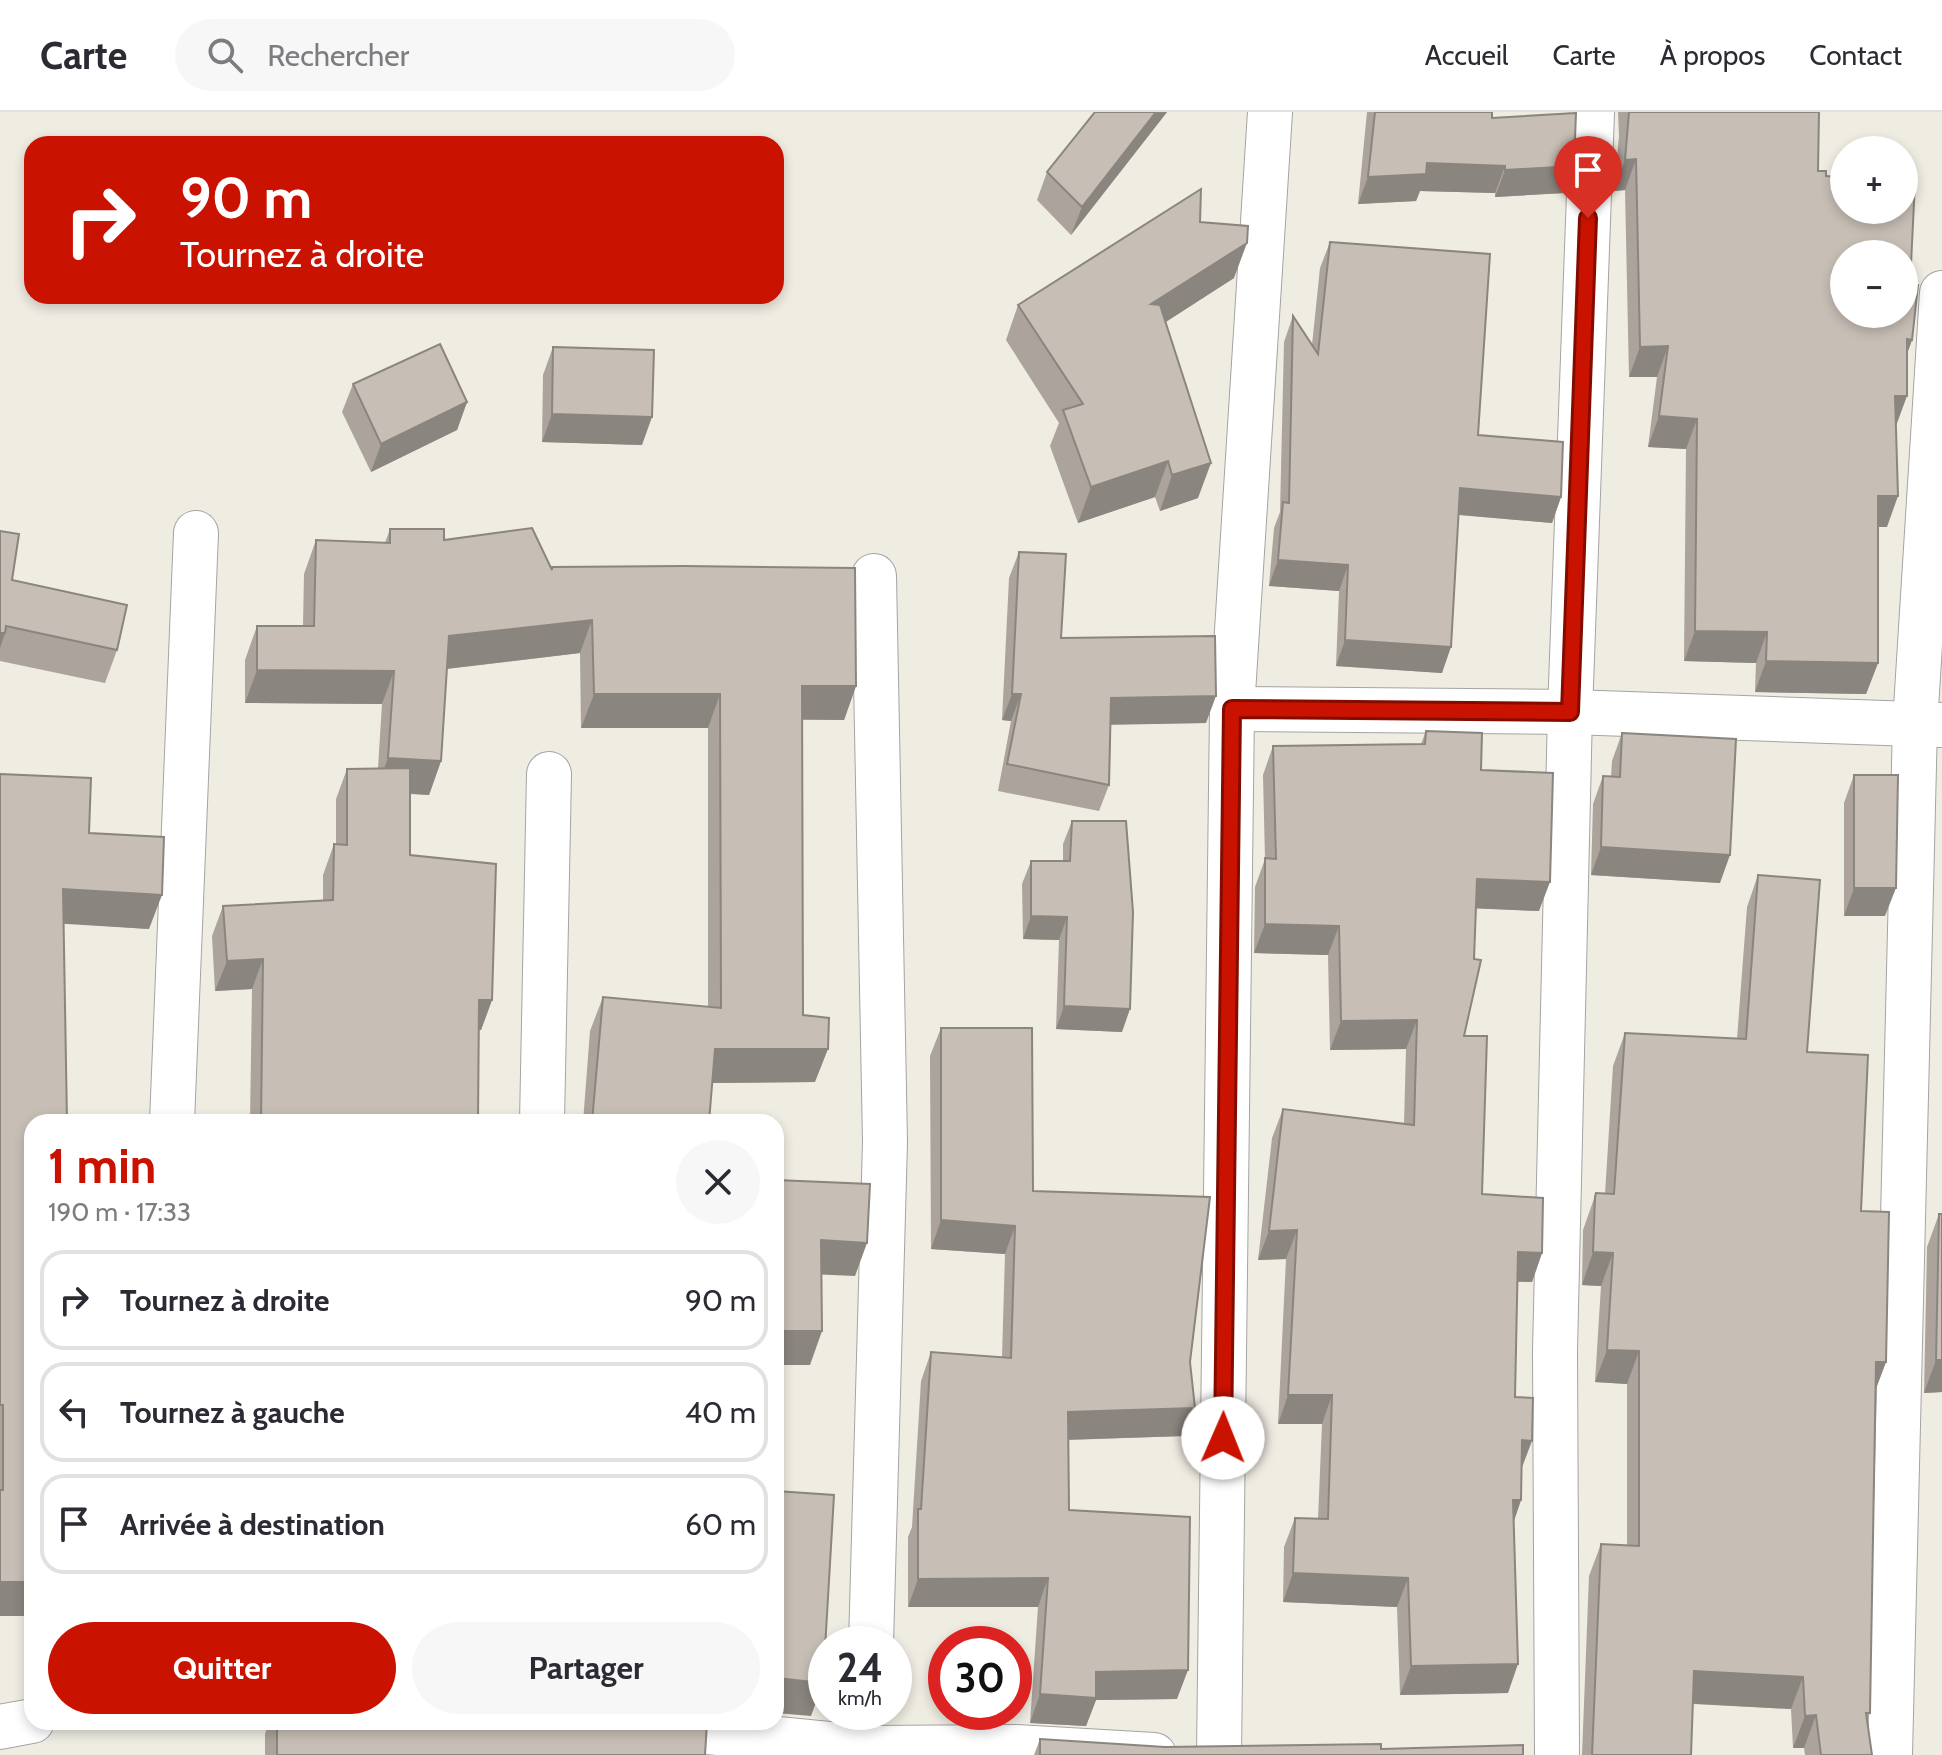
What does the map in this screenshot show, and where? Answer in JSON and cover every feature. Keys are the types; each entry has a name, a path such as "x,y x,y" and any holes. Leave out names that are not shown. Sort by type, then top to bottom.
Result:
{"street":[{"path":"1219,1755 1232,709 1270,112"},
{"path":"1557,1755 1555,1351 1570,712 1592,112"},
{"path":"1890,1755 1942,293"},
{"path":"172,1114 196,533"},
{"path":"872,1626 885,1142 874,576"},
{"path":"1232,709 1570,712 1929,724"},
{"path":"542,1114 549,774"},
{"path":"0,1727 24,1722"},
{"path":"738,1730 1154,1755"}],"building":[{"path":"1095,112 1156,112 1082,207 1047,172"},
{"path":"1375,112 1492,112 1492,118 1576,113 1574,166 1505,170 1505,166 1427,163 1426,174 1368,177"},
{"path":"1629,112 1819,112 1818,171 1826,171 1826,176 1830,176 1830,224 1913,224 1912,240 1830,240 1830,328 1913,328 1912,340 1907,339 1907,396 1895,396 1898,496 1878,496 1878,663 1766,661 1767,632 1695,631 1697,419 1659,416 1668,346 1640,347 1636,159 1625,160"},
{"path":"1201,189 1200,222 1248,226 1247,243 1151,304 1160,305 1211,463 1172,475 1168,461 1091,487 1063,410 1083,404 1018,305"},
{"path":"1330,242 1490,254 1478,435 1563,442 1561,497 1460,488 1451,647 1345,640 1348,565 1278,560 1283,502 1289,503 1293,316 1318,354"},
{"path":"440,344 467,402 381,444 353,384"},
{"path":"553,347 654,350 652,417 552,414"},
{"path":"532,528 552,570 552,567 683,566 855,568 856,686 802,686 803,1015 829,1018 828,1049 715,1049 710,1114 593,1114 603,997 721,1008 720,694 594,694 592,620 449,636 441,761 388,758 394,671 257,670 257,626 314,626 316,540 390,543 390,529 444,529 444,540"},
{"path":"0,531 19,534 12,580 127,605 117,650 6,626 5,633 0,633"},
{"path":"1019,552 1066,554 1061,638 1215,636 1216,696 1111,698 1109,785 1007,764 1021,694 1012,694"},
{"path":"1426,731 1482,733 1481,770 1553,773 1550,882 1477,879 1474,959 1481,960 1464,1036 1487,1036 1482,1194 1543,1198 1542,1253 1518,1252 1515,1397 1533,1398 1532,1441 1522,1440 1521,1500 1513,1500 1518,1664 1411,1666 1408,1578 1293,1573 1295,1518 1328,1519 1332,1395 1288,1395 1297,1230 1269,1231 1283,1109 1414,1125 1417,1020 1341,1021 1339,926 1265,924 1265,858 1276,859 1273,746 1425,744"},
{"path":"1622,733 1736,739 1730,855 1601,847 1603,776 1620,777"},
{"path":"410,768 410,855 496,864 492,1000 479,1000 478,1114 261,1114 263,959 227,961 223,906 333,900 334,844 347,845 347,769"},
{"path":"0,774 91,778 89,833 164,837 162,895 63,889 67,1114 24,1114 24,1582 0,1582 3,1405 0,1405"},
{"path":"1854,775 1898,775 1896,888 1854,888"},
{"path":"1072,821 1126,821 1133,912 1130,1009 1064,1006 1067,917 1031,916 1031,861 1070,861"},
{"path":"1758,875 1820,880 1807,1052 1868,1055 1861,1211 1889,1212 1886,1362 1876,1362 1870,1713 1866,1713 1872,1755 1821,1755 1816,1715 1805,1716 1803,1677 1694,1671 1691,1755 1592,1755 1601,1544 1639,1546 1639,1351 1607,1350 1613,1253 1593,1252 1596,1193 1614,1194 1625,1033 1746,1039"},
{"path":"941,1028 1032,1028 1033,1191 1210,1197 1190,1362 1195,1408 1068,1412 1069,1510 1190,1517 1188,1670 1096,1672 1096,1698 1040,1694 1048,1578 918,1579 918,1509 921,1509 931,1352 1011,1358 1015,1226 941,1220"},
{"path":"784,1180 870,1184 867,1243 821,1240 822,1331 784,1331"},
{"path":"1939,1214 1942,1214 1942,1360 1936,1360"},
{"path":"784,1492 834,1495 826,1626 808,1626 808,1681 784,1679"},
{"path":"277,1730 707,1730 705,1755 277,1755"},
{"path":"1040,1739 1165,1747 1381,1744 1381,1749 1523,1745 1523,1755 1040,1755"}],"route":[{"path":"1223,1438 1232,709 1570,712 1588,218"}]}
